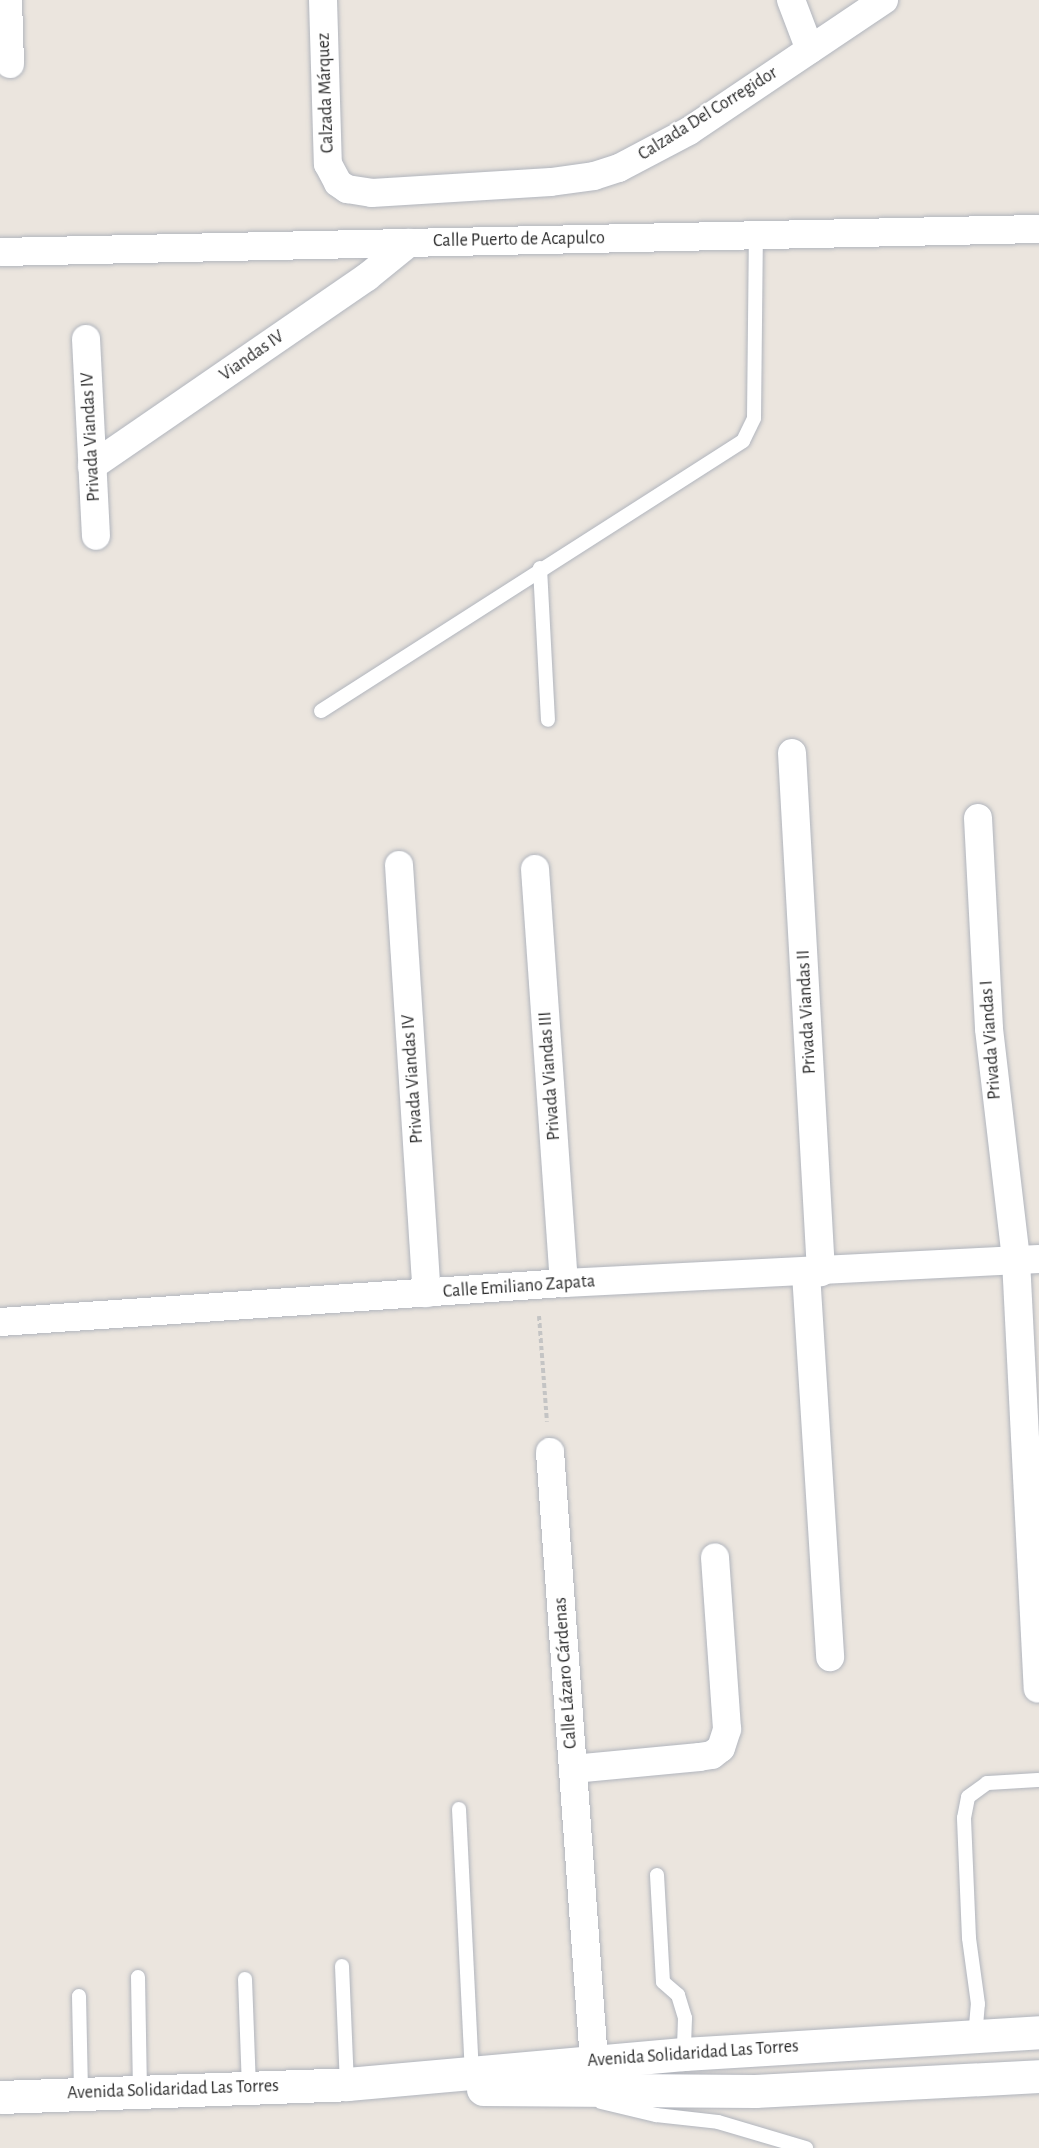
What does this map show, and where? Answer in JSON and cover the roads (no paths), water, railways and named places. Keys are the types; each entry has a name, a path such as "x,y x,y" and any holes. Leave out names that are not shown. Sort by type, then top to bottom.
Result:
{"main road":[{"name":"Avenida Solidaridad Las Torres","path":"347,2084 684,2054 1039,2032"},
{"name":"Avenida Solidaridad Las Torres","path":"0,2097 81,2092 347,2084 561,2091 755,2091 1039,2076"}],"street":[{"path":"8,0 10,64"},
{"name":"Calzada Márquez","path":"323,0 326,152 331,173 338,183"},
{"path":"790,0 810,50"},
{"name":"Calzada Del Corregidor","path":"338,183 347,189 372,193 594,176 654,152 884,0"},
{"name":"Calle Puerto de Acapulco","path":"0,252 1039,229"},
{"name":"Viandas IV","path":"92,466 367,277 409,243"},
{"name":"Privada Viandas IV","path":"86,339 96,536"},
{"name":"Privada Viandas II","path":"792,753 830,1657"},
{"name":"Privada Viandas I","path":"978,818 989,1029 1028,1259 1038,1688"},
{"name":"Privada Viandas IV","path":"399,865 427,1293"},
{"name":"Privada Viandas III","path":"535,870 564,1283"},
{"name":"Calle Emiliano Zapata","path":"0,1322 564,1283 814,1272 1028,1259"},
{"name":"Calle Lázaro Cárdenas","path":"550,1452 594,2061"},
{"path":"573,1769 699,1757 712,1755 721,1748 727,1729 716,1557"}],"lane":[{"path":"321,711 540,568 742,441 754,418 756,235"},
{"path":"540,568 548,720"},
{"path":"975,2037 978,2004 969,1938 964,1818 968,1797 987,1783 1039,1780"},
{"path":"459,1809 472,2072"},
{"path":"657,1875 663,1982 678,1995 685,2018 684,2054"},
{"path":"342,1966 347,2084"},
{"path":"138,1977 140,2091"},
{"path":"244,1979 249,2087"},
{"path":"79,1996 81,2092"},
{"path":"561,2091 648,2114 754,2130 806,2148"}]}
